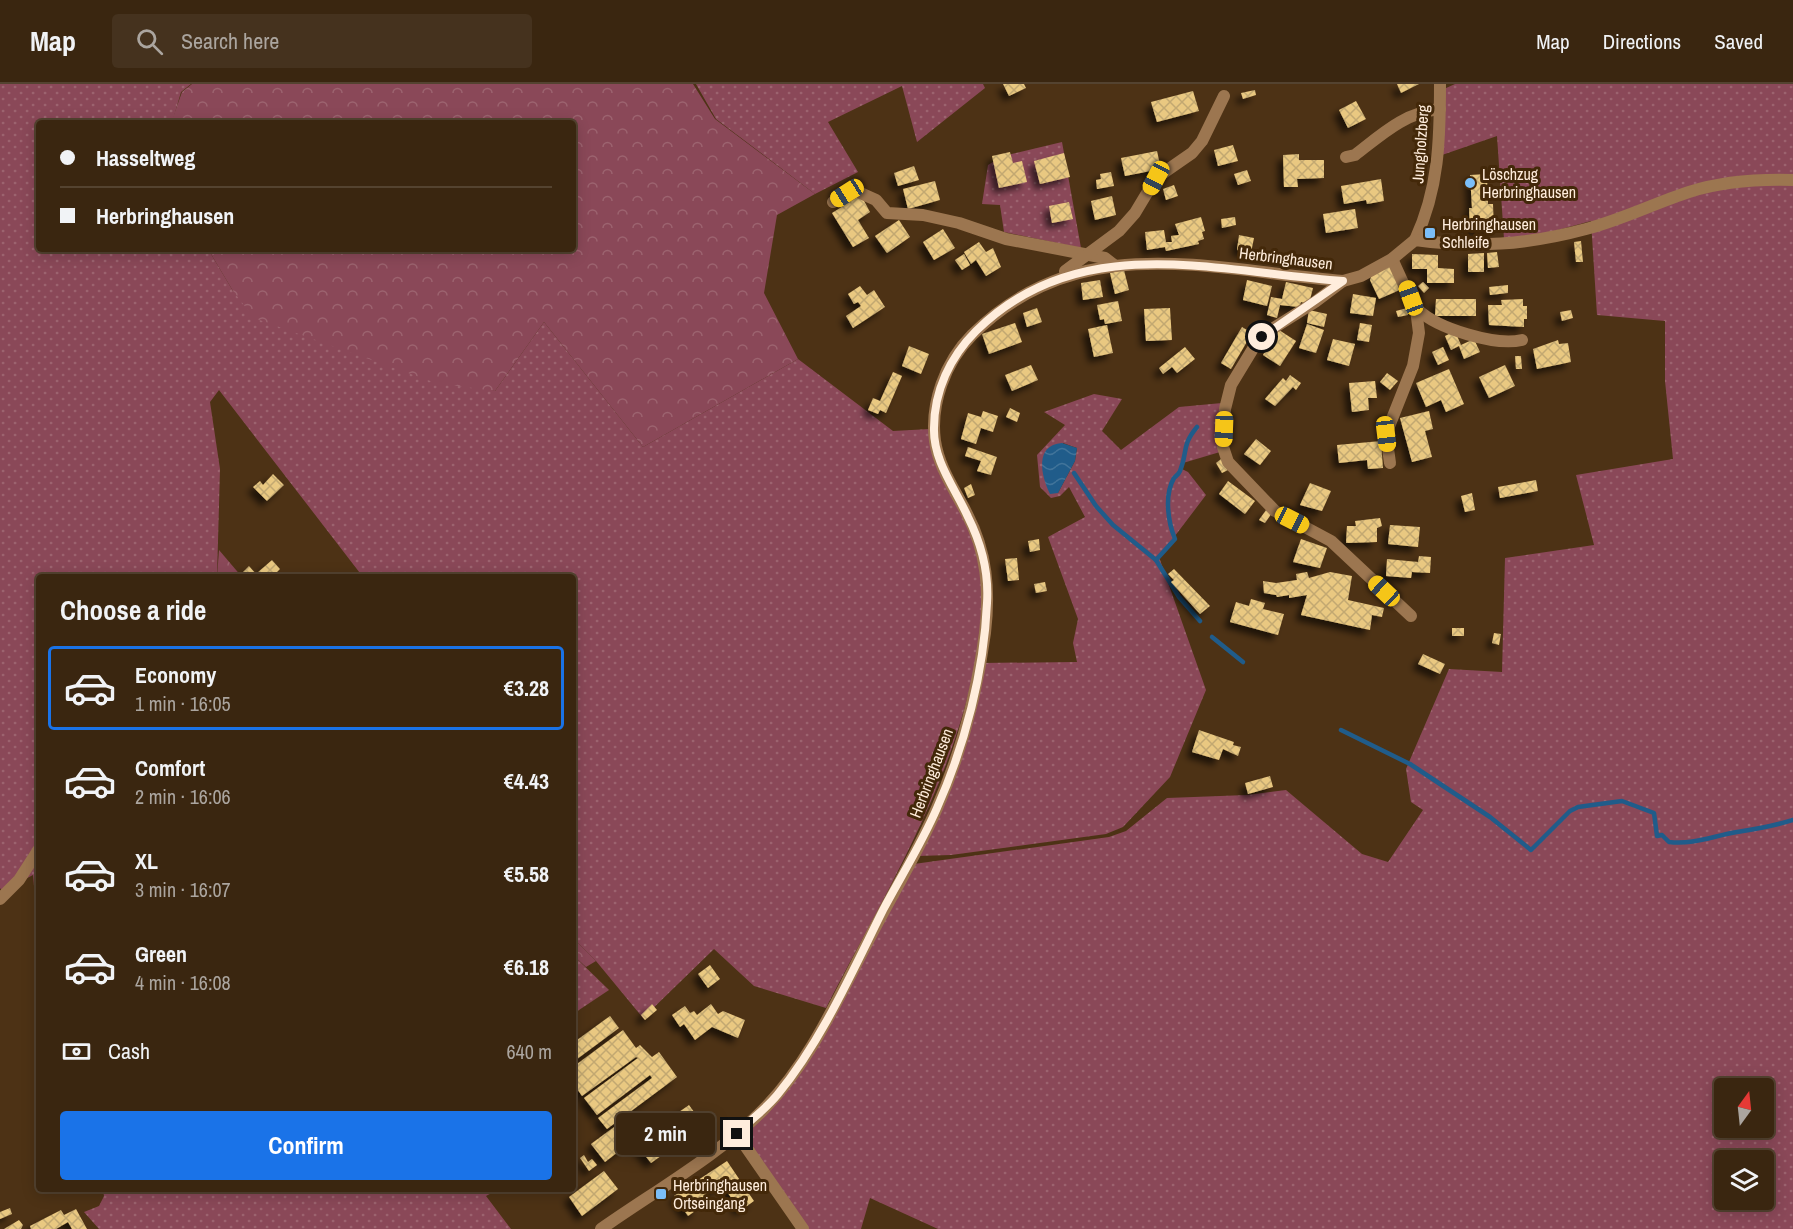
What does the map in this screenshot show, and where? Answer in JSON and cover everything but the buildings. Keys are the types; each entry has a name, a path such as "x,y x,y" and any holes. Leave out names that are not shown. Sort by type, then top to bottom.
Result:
{"street":[{"name":"Jungholzberg","path":"1415,240 1426,217 1440,147 1440,84"},
{"name":"Herbringhausen","path":"1066,276 1065,271 1084,254 1119,231 1135,213 1156,178 1192,153 1202,141 1224,96"},
{"path":"1346,157 1355,155 1402,120 1426,110 1440,109"},
{"path":"1415,240 1458,246 1518,243 1588,229 1691,191 1725,183 1793,180"},
{"name":"Herbringhausen","path":"833,202 856,191 876,200 888,213 923,215 959,223 1006,239 1105,258 1114,265"},
{"name":"Herbringhausen","path":"601,1229 737,1134 777,1095 820,1031 936,810 967,724 985,635 987,578 979,540 939,460 934,428 940,389 947,370 963,344 990,317 1018,298 1066,276 1114,265 1179,264 1343,281 1361,276 1392,259 1415,240"},
{"path":"1390,463 1386,434 1409,379 1417,348 1416,309 1392,259"},
{"path":"1343,281 1272,329 1254,347 1231,385 1225,409 1223,447 1228,462 1275,511 1331,541 1411,616"},
{"path":"1416,309 1436,321 1487,340 1508,343 1522,340"},
{"path":"0,899 20,880 36,854"},
{"path":"737,1134 803,1229"}],"green space":[{"path":"0,84 191,84 181,92 173,120 36,120 36,252 210,252 233,291 495,391 544,322 643,447 798,359 893,431 930,429 970,525 982,565 984,603 977,654 964,710 950,754 932,798 892,883 826,1008 754,986 714,949 643,1018 596,961 576,941 576,574 361,574 219,390 210,402 220,469 217,574 36,574 36,908 33,875 2,891 0,888"},
{"path":"192,84 693,84 715,119 815,194 777,215 764,293 798,359 643,447 544,322 495,391 436,383 254,318 233,291 210,252 576,252 576,120 172,120 182,92"},
{"path":"696,84 983,84 985,88 917,142 902,86 828,122 858,172 815,194 716,119"},
{"path":"1455,84 1793,84 1793,1229 938,1229 870,1198 861,1229 802,1229 741,1142 801,1070 914,864 1109,837 1126,831 1167,798 1247,795 1286,790 1362,854 1388,862 1423,810 1411,802 1406,769 1449,669 1502,672 1505,558 1594,545 1576,475 1673,459 1665,381 1665,321 1597,315 1591,221 1536,236 1504,239 1497,136 1442,155 1444,89"},
{"path":"1062,142 1081,248 1004,232 1000,205 982,204 988,165 1003,156"},
{"path":"1094,394 1122,399 1102,431 1121,450 1179,407 1222,403 1220,452 1183,463 1182,469 1188,472 1206,495 1159,557 1206,690 1170,777 1123,827 1106,834 951,855 918,856 982,663 1077,662 1073,643 1078,619 1048,537 1085,517 1069,487 1060,496 1051,498 1040,487 1037,455 1065,425 1044,412","holes":["1063,443 1077,448 1075,461 1058,493"]},
{"path":"219,550 239,574 217,574"},
{"path":"576,941 596,961 586,967 576,958"},
{"path":"576,958 609,990 576,1012"},
{"path":"103,1192 493,1192 486,1196 511,1229 99,1229 84,1212 99,1206 104,1196"}],"water":[{"path":"1062,443 1077,448 1075,461 1058,493 1050,494 1044,479 1042,462 1047,449"}],"waterway":[{"path":"1156,560 1175,539 1170,525 1169,492 1174,478 1180,471 1189,439 1197,427"},
{"path":"1074,473 1096,506 1113,525 1156,560 1179,597 1200,621"},
{"path":"1212,637 1243,662"},
{"path":"1341,730 1410,764 1490,817 1531,850 1570,811 1578,807 1622,801 1654,813 1657,836 1662,835 1669,842 1695,841 1793,820"}],"place":[{"name":"Löschzug Herbringhausen","path":"1470,183"},
{"name":"Herbringhausen Schleife","path":"1430,233"},
{"name":"Herbringhausen Ortseingang","path":"661,1194"}],"route":[{"path":"737,1134 777,1095 814,1042 925,834 950,775 967,724 985,635 987,578 979,540 939,460 934,428 940,389 947,370 963,344 990,317 1018,298 1066,276 1114,265 1145,263 1237,268 1343,281 1262,337"}]}
